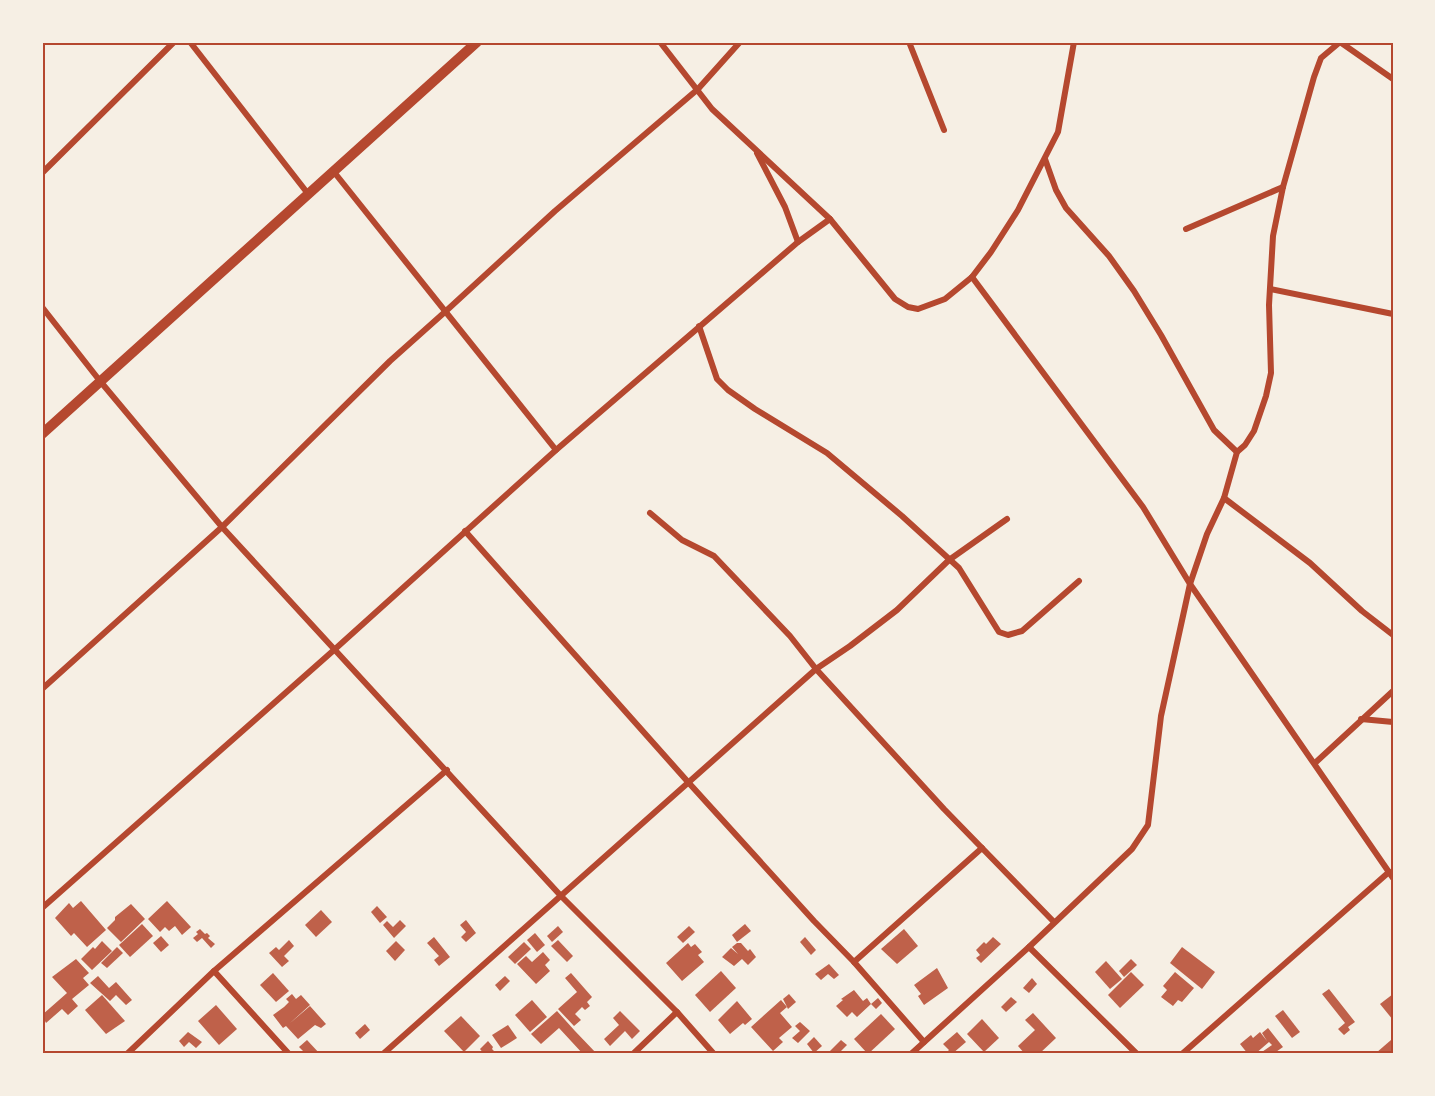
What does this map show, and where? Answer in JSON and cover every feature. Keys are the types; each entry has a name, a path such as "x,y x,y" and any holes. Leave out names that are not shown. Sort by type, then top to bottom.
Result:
{"street":[{"path":"42,173 174,42"},
{"path":"190,42 309,195"},
{"path":"42,434 477,42"},
{"path":"660,42 712,109 830,219 895,299 908,307 918,309 945,299 972,277 1018,210 1058,132 1074,42"},
{"path":"42,689 222,526 390,361 555,211 698,90 740,42"},
{"path":"909,42 944,130"},
{"path":"911,1054 1029,947 1132,849 1149,825 1161,716 1190,584 1207,534 1224,498 1237,452 1245,445 1254,431 1266,396 1271,373 1270,289 1274,236 1283,187 1314,77 1321,58 1340,42 1393,79"},
{"path":"755,150 785,207 798,242"},
{"path":"1046,159 1056,190 1066,208 1109,256 1128,282 1161,334 1214,430 1237,452"},
{"path":"334,172 556,450"},
{"path":"1186,229 1283,187"},
{"path":"42,908 556,450 798,242 830,219"},
{"path":"972,277 1143,507 1190,584 1391,875 1182,1054"},
{"path":"1270,289 1393,314"},
{"path":"42,307 100,381 222,526 561,896 676,1012 714,1054"},
{"path":"699,326 717,379 728,390 755,409 827,453 902,516 959,568 999,632 1008,635 1022,631 1079,581"},
{"path":"1224,498 1310,562 1362,611 1393,635"},
{"path":"650,513 682,540 714,556 790,636 816,669 982,848 1054,922"},
{"path":"383,1054 816,669 897,610 949,560 1007,519"},
{"path":"465,531 688,782 854,962 924,1042"},
{"path":"1315,763 1393,691"},
{"path":"1361,719 1393,722"},
{"path":"127,1054 214,971 447,770"},
{"path":"854,962 982,848"},
{"path":"1029,947 1137,1054"},
{"path":"214,971 289,1054"},
{"path":"633,1054 676,1012"}],"building":[{"path":"81,901 106,930 87,947 74,933 71,936 55,918 69,903 73,908"},
{"path":"167,901 191,927 182,935 175,926 169,931 165,927 160,932 148,919"},
{"path":"131,904 145,919 121,942 107,928 115,917"},
{"path":"377,906 387,917 380,923 371,912"},
{"path":"321,910 332,922 316,937 305,925"},
{"path":"400,920 406,926 394,938 383,925 387,921 393,927"},
{"path":"466,920 476,933 466,942 461,937 466,932 460,925"},
{"path":"142,924 153,936 130,957 119,945"},
{"path":"745,924 751,931 737,942 732,935"},
{"path":"558,926 563,932 552,942 547,936"},
{"path":"689,926 695,932 683,943 677,937"},
{"path":"200,929 210,936 208,938 215,944 211,948 202,938 197,942 193,938"},
{"path":"904,929 918,946 897,964 881,949"},
{"path":"535,933 545,945 537,952 527,940"},
{"path":"161,936 169,945 161,952 153,943"},
{"path":"434,937 450,957 439,966 434,960 439,956 427,943"},
{"path":"805,937 816,950 811,955 800,942"},
{"path":"993,937 1001,944 981,963 976,958 980,955 976,950"},
{"path":"289,940 294,946 284,956 289,961 282,967 269,953 276,947 279,950"},
{"path":"558,940 573,956 567,962 551,946"},
{"path":"102,941 112,951 92,970 81,959"},
{"path":"396,941 405,950 395,961 386,951"},
{"path":"524,942 531,949 515,964 508,957"},
{"path":"688,943 691,947 695,944 702,952 698,955 704,962 682,981 666,963"},
{"path":"741,943 748,951 750,949 756,957 748,965 742,959 734,966 722,957 731,948 738,954 732,947"},
{"path":"117,947 123,953 107,968 101,963"},
{"path":"1182,947 1215,972 1202,989 1170,963"},
{"path":"543,952 550,960 545,965 550,971 536,984 517,964 526,956 532,962"},
{"path":"76,959 89,973 83,978 89,985 72,999 78,1006 68,1015 62,1009 46,1023 42,1015 67,993 52,977"},
{"path":"1131,959 1137,965 1124,977 1119,971"},
{"path":"1106,961 1122,979 1110,989 1095,972"},
{"path":"829,964 839,975 834,979 828,974 821,980 815,974"},
{"path":"937,968 948,988 924,1005 918,996 921,994 914,985"},
{"path":"721,971 736,988 710,1012 695,995"},
{"path":"1131,972 1144,985 1120,1008 1108,995"},
{"path":"1175,972 1194,988 1182,1002 1178,1000 1173,1006 1161,997 1167,990 1163,986"},
{"path":"273,973 289,991 276,1002 260,985"},
{"path":"571,973 592,997 587,1002 590,1006 585,1010 582,1007 575,1014 581,1020 574,1026 558,1009 577,992 565,978"},
{"path":"98,976 109,988 116,982 132,1000 126,1005 116,995 110,1001 90,983"},
{"path":"505,976 510,981 500,991 495,985"},
{"path":"1032,978 1037,984 1029,993 1023,988"},
{"path":"1329,989 1355,1022 1348,1027 1350,1030 1344,1035 1338,1029 1345,1023 1322,994"},
{"path":"854,990 863,1001 867,998 871,1004 857,1017 852,1012 847,1017 836,1006 843,1000 841,999"},
{"path":"292,994 296,999 301,995 310,1005 289,1024 310,1006 326,1024 321,1028 315,1025 298,1039 286,1026 283,1028 273,1015 289,1002 286,999"},
{"path":"789,994 796,1002 788,1009 783,999"},
{"path":"1393,994 1393,1020 1380,1004"},
{"path":"102,995 125,1021 106,1034 85,1010"},
{"path":"1011,997 1017,1002 1006,1012 1001,1007"},
{"path":"878,998 882,1003 876,1009 871,1004"},
{"path":"532,1000 547,1017 530,1032 515,1015"},
{"path":"781,1000 787,1007 780,1013 792,1027 779,1038 783,1042 773,1051 751,1027"},
{"path":"737,1001 752,1019 730,1034 718,1020"},
{"path":"216,1005 237,1029 219,1045 198,1021"},
{"path":"1283,1010 1300,1032 1292,1038 1275,1016"},
{"path":"557,1011 597,1054 583,1054 559,1028 541,1044 531,1034"},
{"path":"620,1011 640,1031 632,1039 625,1031 610,1046 604,1039 619,1025 613,1018"},
{"path":"1033,1013 1056,1038 1039,1054 1025,1054 1018,1046 1035,1030 1025,1020"},
{"path":"881,1014 895,1029 868,1054 854,1039"},
{"path":"461,1016 480,1036 464,1052 444,1031"},
{"path":"982,1019 999,1038 984,1052 967,1034"},
{"path":"800,1022 810,1031 798,1043 792,1038 800,1031 795,1026"},
{"path":"365,1024 370,1030 360,1039 355,1033"},
{"path":"508,1025 517,1038 501,1048 492,1035"},
{"path":"1268,1028 1283,1047 1273,1054 1259,1054 1272,1045 1269,1042 1255,1054 1252,1051 1248,1054 1240,1044 1251,1035 1253,1038 1260,1032 1267,1041 1262,1033"},
{"path":"188,1032 202,1042 196,1048 189,1042 184,1047 179,1041"},
{"path":"957,1032 966,1042 952,1054 948,1054 949,1050 943,1044"},
{"path":"814,1037 822,1046 814,1053 807,1044"},
{"path":"307,1040 320,1054 306,1054 299,1047"},
{"path":"841,1040 847,1045 838,1054 831,1054 829,1052"},
{"path":"1391,1040 1393,1054 1376,1053"},
{"path":"488,1041 497,1054 484,1054 480,1049"}]}
